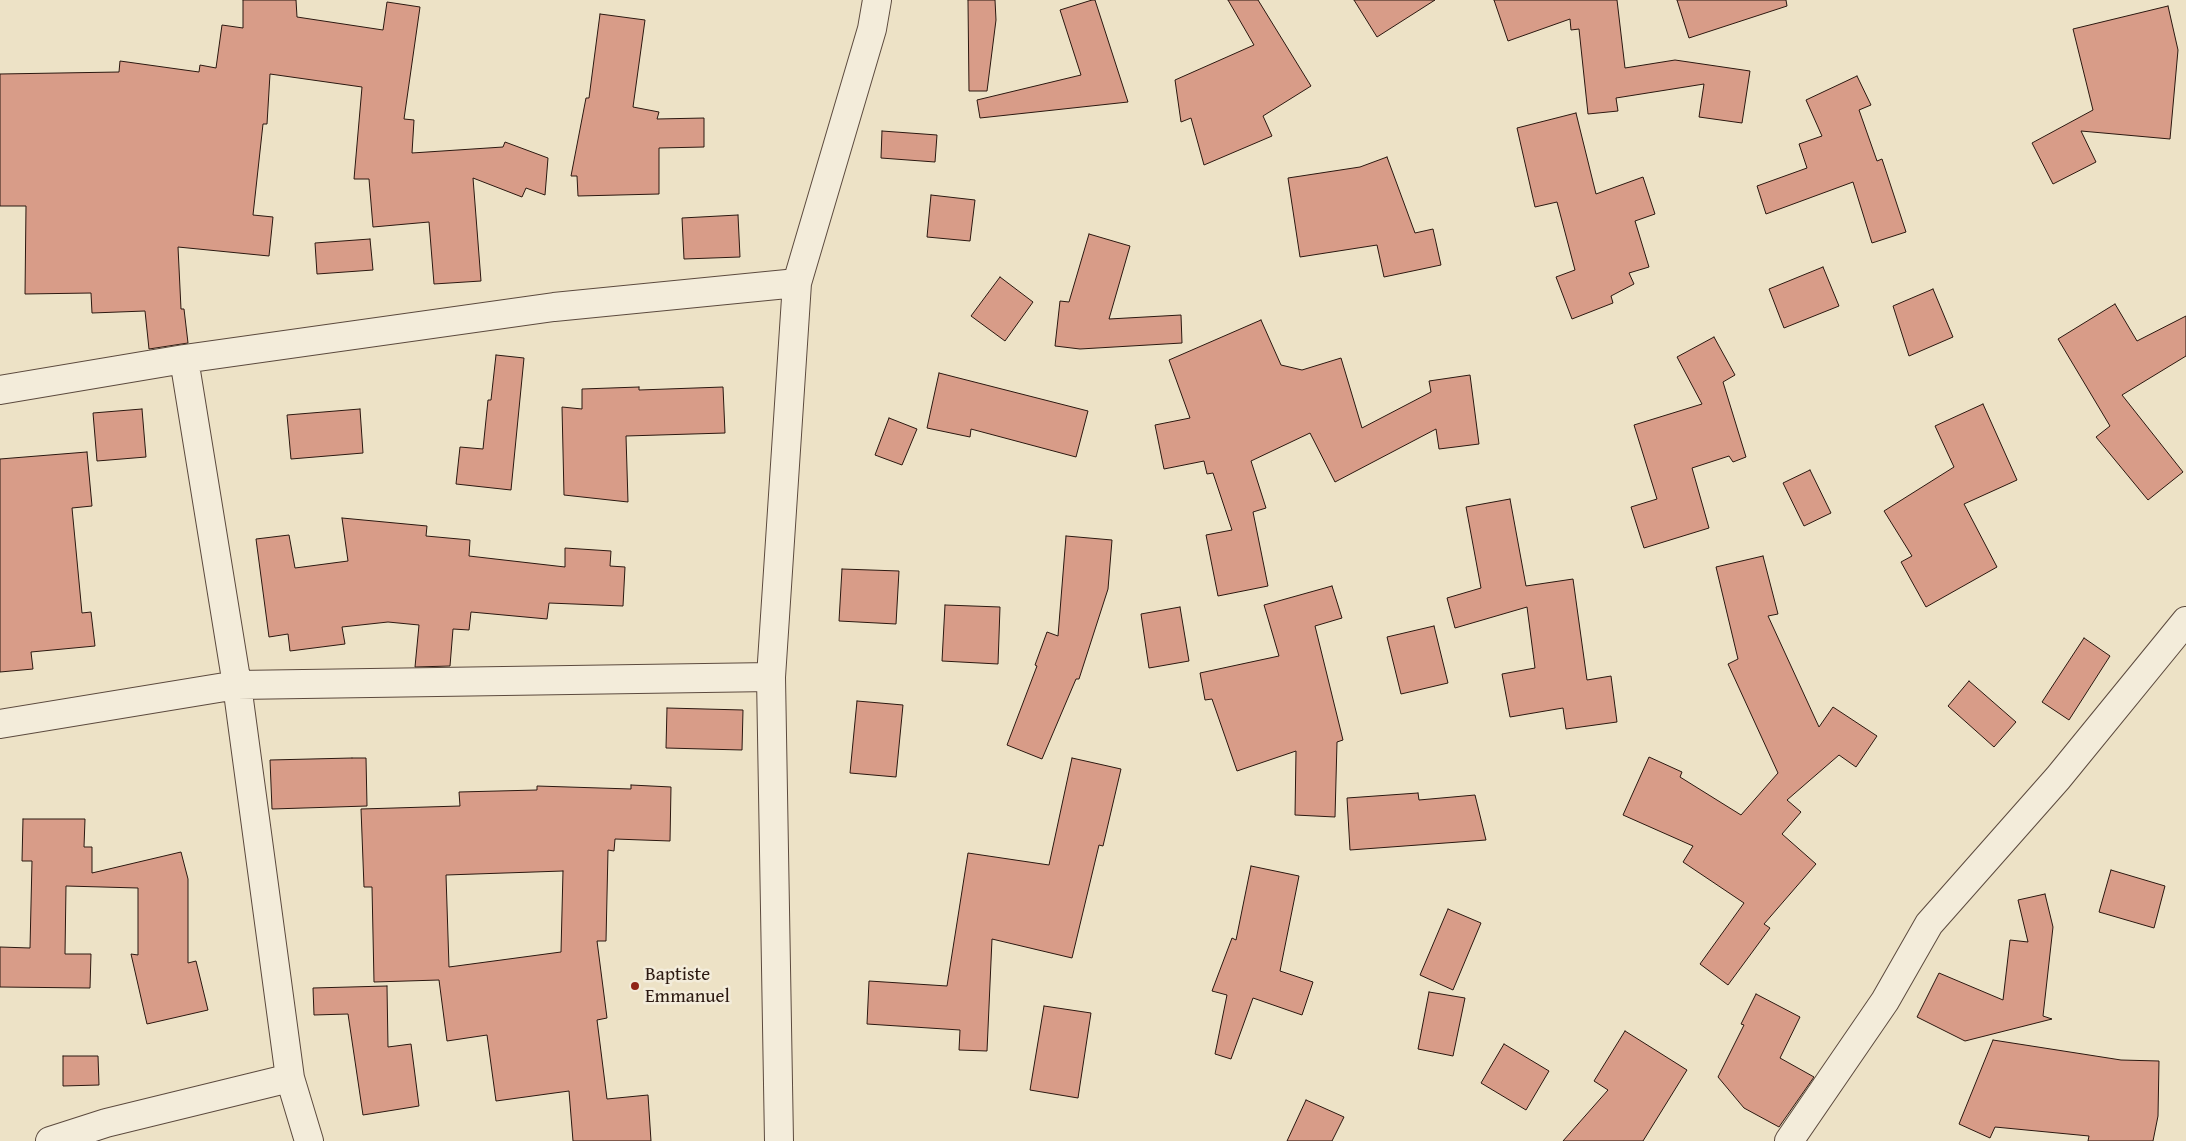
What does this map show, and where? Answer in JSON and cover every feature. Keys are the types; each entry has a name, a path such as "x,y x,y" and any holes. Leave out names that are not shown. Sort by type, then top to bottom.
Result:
{"street":[{"path":"779,1141 771,677 797,283 872,29 877,0"},
{"path":"0,390 184,359 554,307 797,283"},
{"path":"184,359 237,685 290,1078 309,1141"},
{"path":"1789,1141 1885,1001 1930,924 2058,778 2186,621"},
{"path":"0,724 237,685 599,678 771,677"},
{"path":"50,1141 106,1123 290,1078"}],"building":[{"path":"243,0 296,0 297,17 383,30 387,2 420,7 404,119 414,120 412,153 503,147 505,142 548,158 545,195 526,188 522,197 473,178 481,281 434,284 429,222 373,227 369,179 354,179 362,87 270,74 267,124 263,124 253,215 273,217 269,256 178,247 181,309 184,309 188,343 149,349 145,311 92,313 91,293 25,294 26,206 0,206 0,74 119,72 120,61 199,72 200,65 216,68 222,25 243,28"},
{"path":"968,0 995,0 996,20 987,91 969,91"},
{"path":"1095,0 1128,102 980,118 977,100 1081,75 1060,10"},
{"path":"1228,0 1258,0 1311,86 1263,116 1272,136 1204,165 1191,118 1181,122 1175,80 1254,45"},
{"path":"1354,0 1435,0 1377,37"},
{"path":"1494,0 1617,0 1625,68 1675,60 1750,71 1742,123 1699,117 1704,84 1616,98 1618,111 1588,114 1579,29 1571,30 1570,19 1508,41"},
{"path":"1677,0 1786,0 1787,6 1689,38"},
{"path":"2168,6 2178,50 2170,139 2081,131 2096,162 2053,184 2032,143 2093,110 2073,29"},
{"path":"600,14 645,20 633,107 659,112 657,119 704,118 704,147 659,148 659,194 578,196 577,176 571,176 586,98 589,98"},
{"path":"1857,76 1871,105 1859,110 1877,161 1882,159 1906,232 1872,243 1853,182 1766,214 1757,186 1807,168 1799,144 1822,136 1806,100"},
{"path":"1576,113 1596,194 1643,177 1655,214 1635,221 1649,267 1629,273 1634,284 1611,296 1613,303 1572,319 1556,277 1575,270 1557,202 1535,207 1517,128"},
{"path":"882,131 937,135 935,162 881,158"},
{"path":"1387,157 1415,233 1433,229 1441,265 1384,277 1377,245 1300,257 1288,178 1360,167"},
{"path":"931,195 975,200 970,241 927,237"},
{"path":"738,215 740,257 684,259 682,218"},
{"path":"1089,234 1130,246 1109,319 1181,315 1182,343 1080,349 1055,346 1060,301 1069,302"},
{"path":"370,239 373,270 317,274 315,243"},
{"path":"1823,267 1839,306 1784,328 1769,289"},
{"path":"1000,277 1033,302 1005,341 971,316"},
{"path":"1933,289 1953,337 1909,356 1893,306"},
{"path":"2115,304 2137,341 2186,316 2186,356 2122,395 2183,472 2148,500 2096,437 2110,426 2058,339"},
{"path":"1261,320 1281,365 1302,370 1341,358 1362,428 1431,392 1429,381 1470,375 1479,444 1439,449 1436,429 1335,482 1310,433 1251,461 1266,508 1253,512 1268,586 1218,596 1206,535 1232,530 1213,473 1207,474 1204,461 1164,469 1155,425 1190,418 1169,360"},
{"path":"1714,337 1735,375 1723,382 1746,457 1733,462 1729,456 1692,468 1709,528 1644,548 1631,507 1657,499 1634,425 1702,404 1677,357"},
{"path":"496,355 524,358 511,490 456,484 460,447 483,449 488,400 491,400"},
{"path":"939,373 1088,411 1076,457 971,429 970,437 927,428"},
{"path":"639,387 639,390 723,387 725,433 626,436 628,502 564,495 562,407 582,409 582,389"},
{"path":"1983,404 2017,480 1964,504 1997,567 1926,607 1901,562 1912,556 1884,511 1954,467 1935,426"},
{"path":"142,409 146,457 97,461 93,413"},
{"path":"360,409 363,453 291,459 287,415"},
{"path":"889,418 917,429 902,465 875,455"},
{"path":"87,452 92,506 72,508 82,613 91,612 95,646 31,652 33,669 0,672 0,459"},
{"path":"1810,470 1831,513 1804,526 1783,483"},
{"path":"1510,499 1526,586 1573,579 1587,680 1611,676 1617,722 1566,729 1563,708 1510,717 1502,674 1535,668 1527,607 1455,628 1447,598 1481,588 1466,507"},
{"path":"342,518 427,526 426,536 470,540 469,556 565,567 565,548 611,551 610,566 625,567 623,606 549,603 547,619 471,612 469,630 453,629 450,666 415,667 419,625 388,622 342,627 345,644 290,651 288,634 269,637 256,539 289,535 295,568 348,561"},
{"path":"1066,536 1112,540 1108,589 1079,679 1076,679 1042,759 1007,745 1037,666 1035,665 1047,632 1058,636"},
{"path":"1763,556 1778,614 1768,616 1819,727 1833,707 1877,736 1856,767 1839,755 1787,800 1801,812 1782,834 1816,864 1764,924 1770,928 1728,985 1700,964 1744,903 1683,862 1693,846 1623,815 1649,757 1682,772 1680,777 1741,815 1778,773 1728,664 1738,659 1716,567"},
{"path":"842,569 899,571 896,624 839,621"},
{"path":"1332,586 1342,618 1315,626 1343,740 1337,742 1335,817 1295,815 1296,751 1237,771 1212,699 1205,700 1200,673 1279,656 1264,605"},
{"path":"945,605 1000,607 998,664 942,661"},
{"path":"1180,607 1189,661 1149,668 1141,614"},
{"path":"1434,626 1448,683 1401,694 1387,637"},
{"path":"2084,638 2110,656 2069,720 2042,702"},
{"path":"1969,681 2016,722 1994,747 1948,706"},
{"path":"857,701 903,705 896,777 850,773"},
{"path":"667,708 743,710 742,750 666,748"},
{"path":"366,758 367,806 272,809 270,760"},
{"path":"1072,758 1121,769 1103,846 1099,845 1072,958 992,939 987,1051 959,1050 960,1030 867,1024 869,981 947,986 968,853 1049,865"},
{"path":"631,785 671,787 670,841 615,839 614,851 608,850 606,941 597,941 607,1018 597,1020 607,1099 648,1095 651,1141 573,1141 569,1091 496,1101 487,1035 447,1041 439,980 374,982 372,887 364,887 361,809 460,806 459,792 537,790 537,786 631,789","holes":["563,871 561,952 449,967 446,875"]},
{"path":"1418,793 1419,800 1475,795 1486,840 1350,850 1347,798"},
{"path":"23,819 85,819 84,847 92,847 92,873 181,852 188,879 188,963 196,961 208,1010 147,1024 131,954 138,955 138,888 66,886 65,954 91,954 90,988 0,987 0,947 30,948 32,861 22,861"},
{"path":"1251,866 1299,876 1280,971 1313,982 1302,1015 1253,998 1231,1059 1215,1054 1227,995 1212,991 1232,938 1236,940"},
{"path":"2111,870 2165,886 2154,928 2099,912"},
{"path":"2045,894 2053,927 2043,1016 2052,1019 1965,1041 1917,1017 1939,973 2003,1000 2010,940 2028,942 2018,900"},
{"path":"1448,909 1481,923 1453,990 1420,975"},
{"path":"387,986 388,1047 411,1044 419,1106 363,1115 348,1014 314,1015 313,988"},
{"path":"1429,992 1465,998 1453,1056 1418,1049"},
{"path":"1756,994 1800,1017 1780,1058 1814,1077 1779,1127 1744,1108 1718,1077 1744,1025 1741,1024"},
{"path":"1044,1006 1091,1013 1078,1098 1030,1090"},
{"path":"1625,1031 1687,1070 1643,1141 1563,1141 1608,1090 1594,1081"},
{"path":"1993,1040 2121,1060 2159,1061 2158,1116 2153,1141 2088,1141 2089,1136 1995,1127 1990,1138 1959,1124"},
{"path":"1504,1044 1549,1071 1526,1110 1481,1083"},
{"path":"63,1056 98,1056 99,1085 63,1086"},
{"path":"1306,1100 1344,1117 1332,1141 1287,1141"}],"place":[{"name":"Baptiste Emmanuel","path":"635,986"}]}
